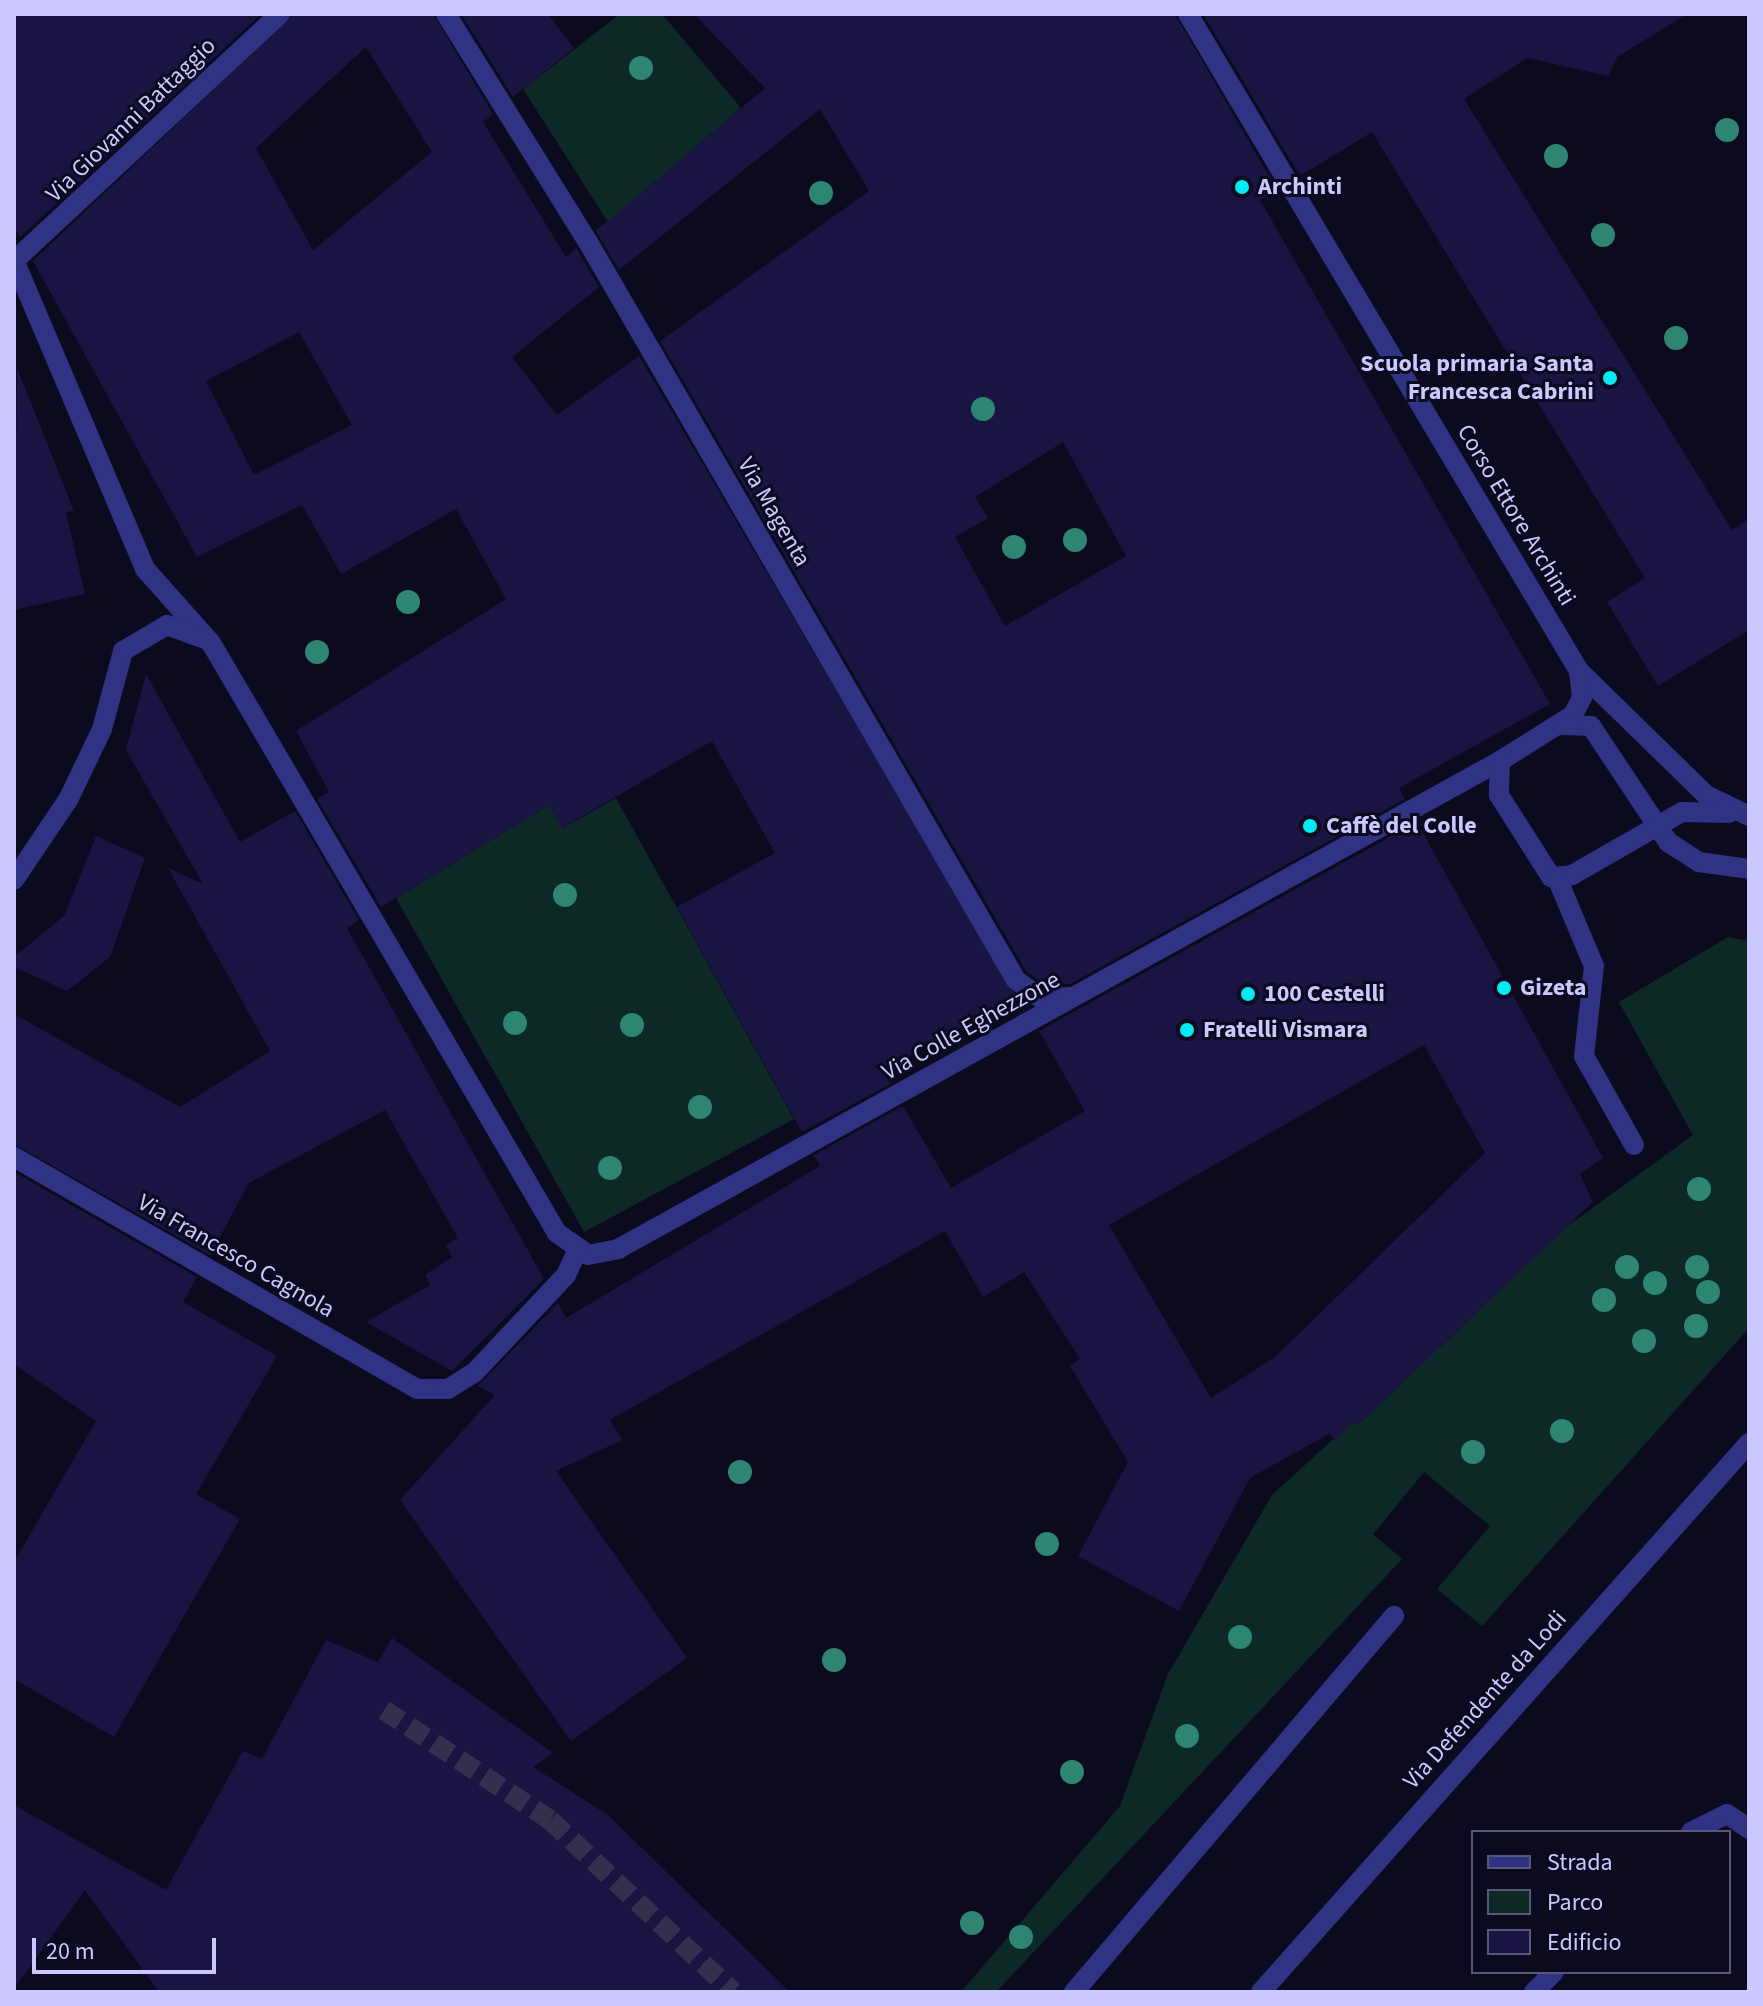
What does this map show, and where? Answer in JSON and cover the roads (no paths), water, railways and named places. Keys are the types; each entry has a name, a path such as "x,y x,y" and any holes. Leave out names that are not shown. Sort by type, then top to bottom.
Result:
{"street":[{"name":"Via Giovanni Battaggio","path":"14,260 280,14"},
{"name":"Via Magenta","path":"446,14 588,242 1016,980 1041,998 1079,996"},
{"name":"Corso Ettore Archinti","path":"1188,14 1579,671 1706,795 1748,816"},
{"path":"14,260 133,547 211,643 557,1233 577,1251"},
{"path":"14,880 69,798 102,729 123,651 167,625 211,643"},
{"path":"1562,725 1582,697 1579,671"},
{"path":"1562,725 1591,726 1655,826 1699,862 1749,869"},
{"name":"Via Colle Eghezzone","path":"577,1251 618,1249 1079,996 1562,725"},
{"path":"1500,761 1499,795 1544,870 1557,878 1594,966 1584,1056 1634,1145"},
{"path":"1557,878 1655,826 1695,809 1748,816"},
{"name":"Via Francesco Cagnola","path":"14,1157 405,1383 435,1392 474,1373 566,1275 577,1251"},
{"name":"Via Defendente da Lodi","path":"1261,1992 1749,1443"},
{"path":"1074,1992 1394,1616"},
{"path":"1695,1830 1727,1814 1749,1829"},
{"path":"1534,1992 1552,1974"}],"tunnel":[{"path":"384,1710 550,1820 733,1992"}],"place":[{"name":"Archinti","path":"1242,187"},
{"name":"Scuola primaria Santa Francesca Cabrini","path":"1610,378"},
{"name":"Caffè del Colle","path":"1310,826"},
{"name":"Gizeta","path":"1504,988"},
{"name":"100 Cestelli","path":"1248,994"},
{"name":"Fratelli Vismara","path":"1187,1030"}]}
